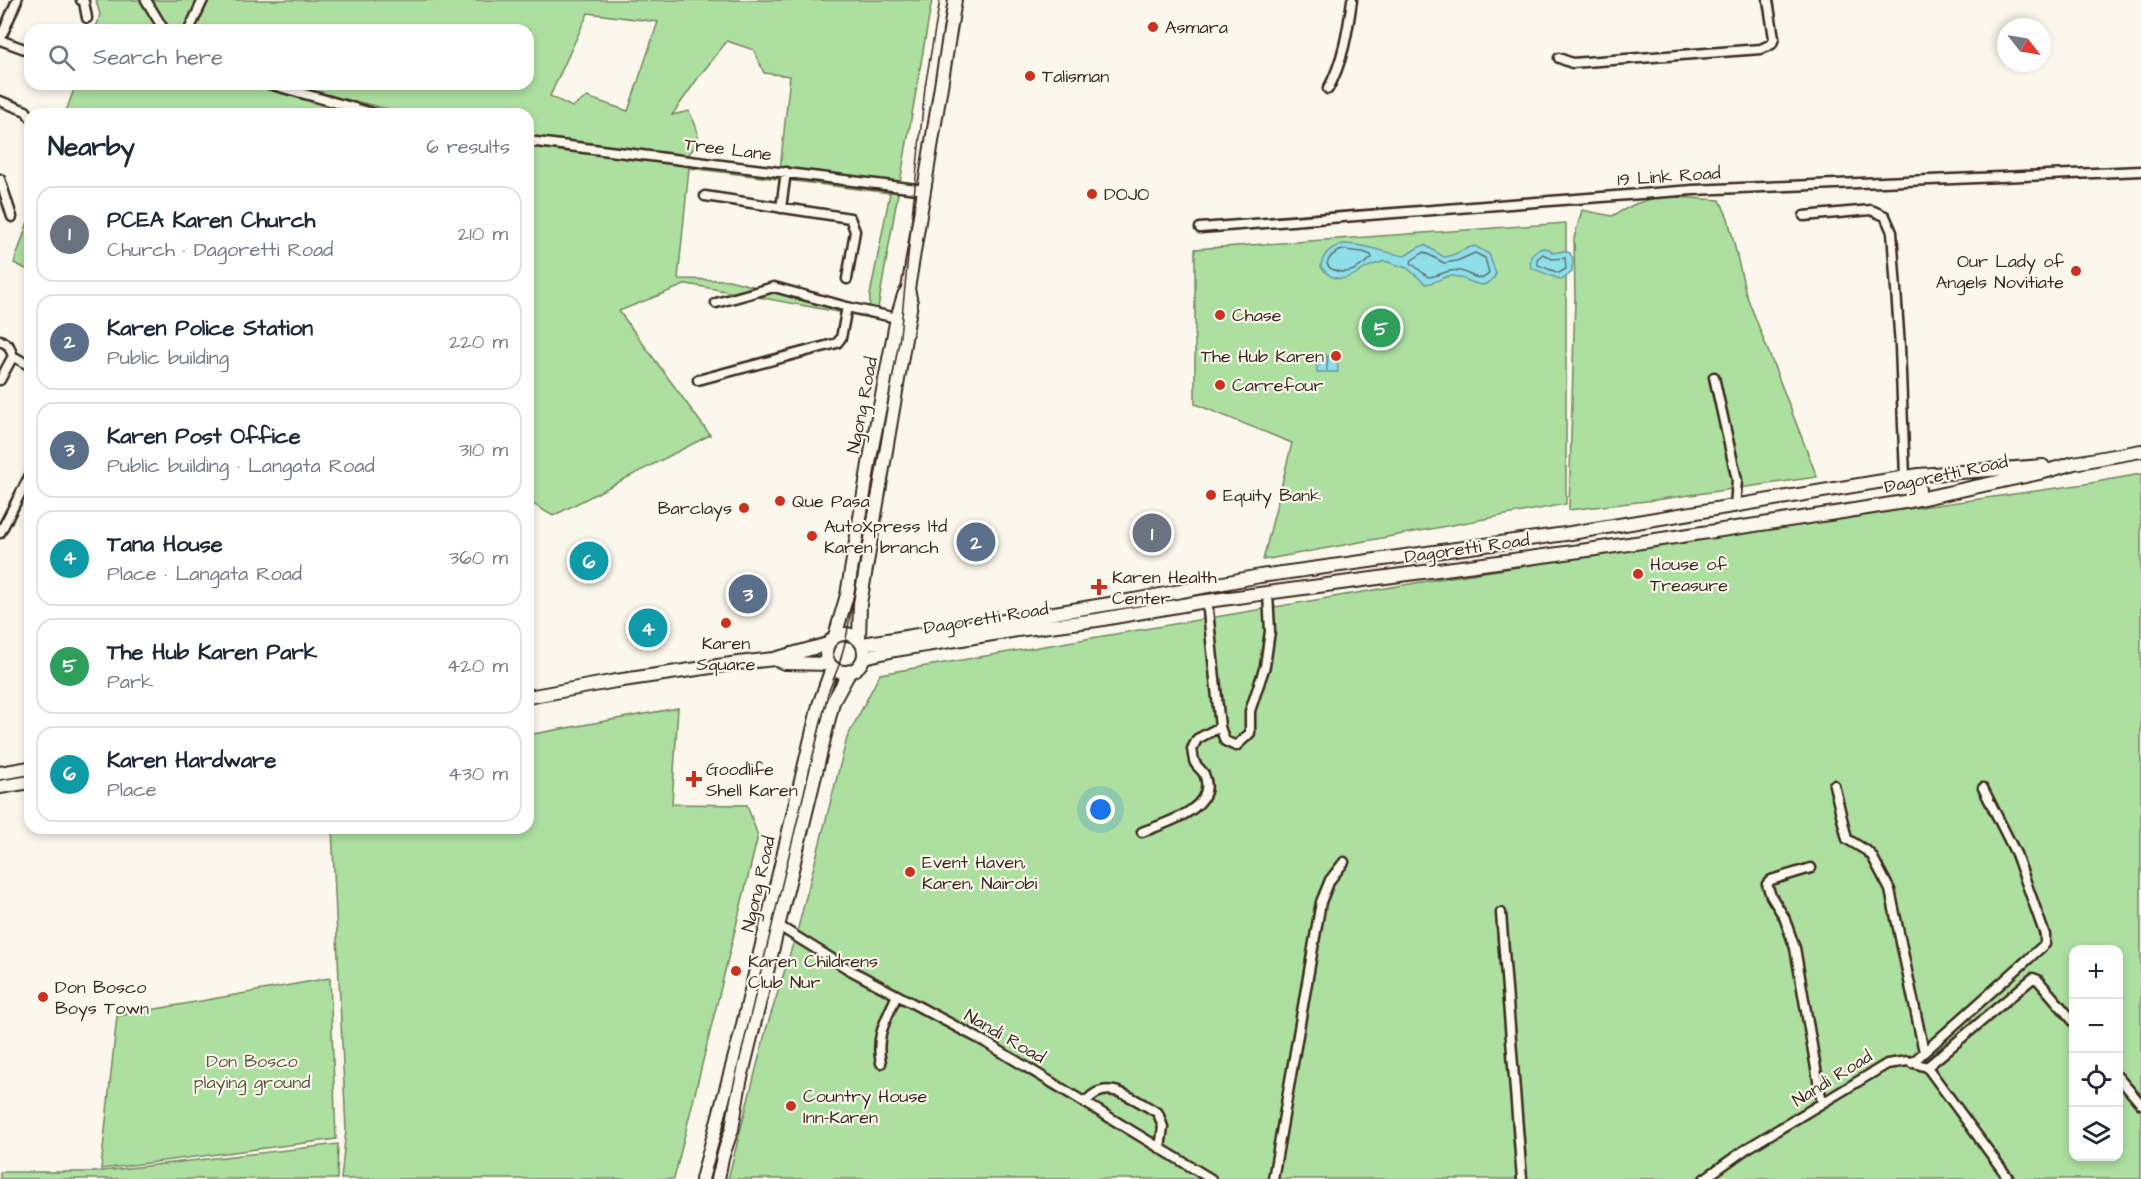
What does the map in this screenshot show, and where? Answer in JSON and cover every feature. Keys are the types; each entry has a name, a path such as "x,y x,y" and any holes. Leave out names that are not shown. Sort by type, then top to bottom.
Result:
{"main road":[{"name":"Ngong Road","path":"862,647 860,604 911,303 909,289 955,0"},
{"name":"Ngong Road","path":"832,640 847,595 897,318 904,295 909,289"},
{"path":"879,409 892,411"},
{"name":"Dagoretti Road","path":"862,647 1125,602 1260,576 1466,549 1735,507 1919,474 2074,464 2139,455"},
{"name":"Dagoretti Road","path":"862,647 877,653 1207,601 1595,549 1910,501 2074,464"},
{"path":"1906,477 1919,489 1918,495 1910,501"},
{"path":"534,697 616,681 774,659 848,633 862,647 857,668 850,671 840,671 831,666 785,663 774,659"},
{"path":"831,666 826,652 832,640"},
{"name":"Ngong Road","path":"702,1179 819,705 831,666"},
{"name":"Ngong Road","path":"718,1179 722,1158 732,1129 740,1082 833,702 850,671"},
{"path":"0,773 24,769"},
{"path":"0,787 24,783"}],"street":[{"path":"17,0 2,25 0,40 24,49"},
{"path":"81,0 84,2 87,18"},
{"path":"146,0 160,24"},
{"path":"192,24 202,0"},
{"path":"1328,89 1337,74 1352,0"},
{"path":"1559,58 1572,63 1761,49 1772,44 1774,38 1768,0"},
{"path":"290,90 355,108"},
{"path":"0,100 24,110"},
{"name":"Tree Lane","path":"534,142 925,190"},
{"name":"19 Link Road","path":"1200,228 1693,190 2141,171"},
{"path":"781,208 786,172"},
{"path":"0,179 12,217"},
{"path":"705,196 850,218 855,231 847,279"},
{"path":"1804,216 1871,210 1885,216 1892,232 1906,477"},
{"path":"716,303 774,286 847,307 897,318"},
{"path":"698,380 837,343 841,338 847,307"},
{"path":"0,340 9,346 12,360 0,380"},
{"path":"12,360 24,364"},
{"path":"1714,377 1737,480 1735,507"},
{"path":"0,533 24,487"},
{"path":"1207,601 1220,727 1224,741 1236,746 1250,733 1250,711 1265,666 1270,631 1268,594"},
{"path":"1142,832 1195,808 1202,800 1207,791 1204,774 1195,763 1191,749 1197,739 1220,727"},
{"path":"1834,785 1847,839 1872,856 1890,890 1924,1052"},
{"path":"1912,1063 2045,944 2045,935 2016,854 1983,788"},
{"path":"1273,1179 1322,902 1330,880 1344,862"},
{"path":"1810,868 1771,880 1767,884 1771,896 1784,917 1795,948 1822,1103"},
{"path":"1501,914 1521,1179"},
{"name":"Nandi Road","path":"779,926 850,970 985,1042 1211,1179"},
{"path":"2009,1179 1927,1066 2033,978 2038,980 2069,1017"},
{"path":"880,1064 879,1033 897,995"},
{"name":"Nandi Road","path":"1704,1179 1746,1149 1887,1064 1908,1060 1927,1066"},
{"path":"2123,1083 2141,1104"},
{"path":"1085,1103 1091,1095 1104,1089 1112,1089 1158,1113 1163,1126 1160,1148"}],"green space":[{"path":"96,0 932,0 876,319 687,284 619,311 710,435 553,516 534,505 534,108 384,108 346,99 343,108 67,108 74,90 534,90 534,24 97,24 100,15","holes":["588,13 658,22 628,111 587,97 572,107 550,96","727,41 754,50 764,73 790,76 780,169 681,162 696,144 698,133 689,111 672,115","689,168 890,193 870,295 869,314 729,280 678,279"]},
{"path":"1661,196 1720,200 1728,218 1746,294 1817,477 1569,510 1575,297 1574,238 1582,210 1612,216 1635,204"},
{"path":"1566,223 1566,504 1263,560 1292,443 1195,404 1195,249"},
{"path":"24,234 24,268 14,263"},
{"path":"2141,474 2141,1179 728,1179 766,1030 798,928 847,738 880,674 1445,578"},
{"path":"678,708 672,804 747,805 758,836 674,1179 341,1179 346,1130 332,834 534,834 534,734"},
{"name":"Don Bosco playing ground","path":"330,978 336,1139 101,1169 117,1016"},
{"path":"338,1144 337,1179 0,1179 0,1172 94,1172"}],"water":[{"path":"1344,244 1359,245 1405,256 1425,245 1444,257 1475,246 1489,254 1496,274 1491,281 1480,285 1456,276 1449,276 1426,284 1407,268 1384,261 1354,275 1337,278 1326,273 1321,267 1322,262 1328,251"},
{"path":"1543,248 1553,253 1563,251 1570,253 1573,259 1572,272 1562,280 1531,268 1532,255"},
{"path":"1326,355 1327,371 1328,356 1337,355 1338,372 1317,372 1316,356"}],"tram line":[{"path":"711,1179 828,693 846,639 900,336 925,87 940,0"}],"place":[{"name":"Asmara","path":"1153,27"},
{"name":"Talisman","path":"1030,76"},
{"name":"DOJO","path":"1092,194"},
{"name":"Our Lady of Angels Novitiate","path":"2076,271"},
{"name":"Chase","path":"1220,315"},
{"name":"The Hub Karen Park","path":"1381,328"},
{"name":"The Hub Karen","path":"1336,356"},
{"name":"Carrefour","path":"1220,385"},
{"name":"Equity Bank","path":"1211,495"},
{"name":"Que Pasa","path":"780,501"},
{"name":"Barclays","path":"744,508"},
{"name":"PCEA Karen Church","path":"1152,533"},
{"name":"AutoXpress ltd Karen branch","path":"812,536"},
{"name":"Karen Police Station","path":"976,542"},
{"name":"Karen Hardware","path":"589,561"},
{"name":"House of Treasure","path":"1638,574"},
{"name":"Karen Health Center","path":"1099,587"},
{"name":"Karen Post Office","path":"748,594"},
{"name":"Karen Square","path":"726,623"},
{"name":"Tana House","path":"648,628"},
{"name":"Goodlife Shell Karen","path":"694,779"},
{"name":"Event Haven, Karen, Nairobi","path":"910,872"},
{"name":"Karen Childrens Club Nur","path":"736,971"},
{"name":"Don Bosco Boys Town","path":"43,997"},
{"name":"Country House Inn-Karen","path":"791,1106"}]}
